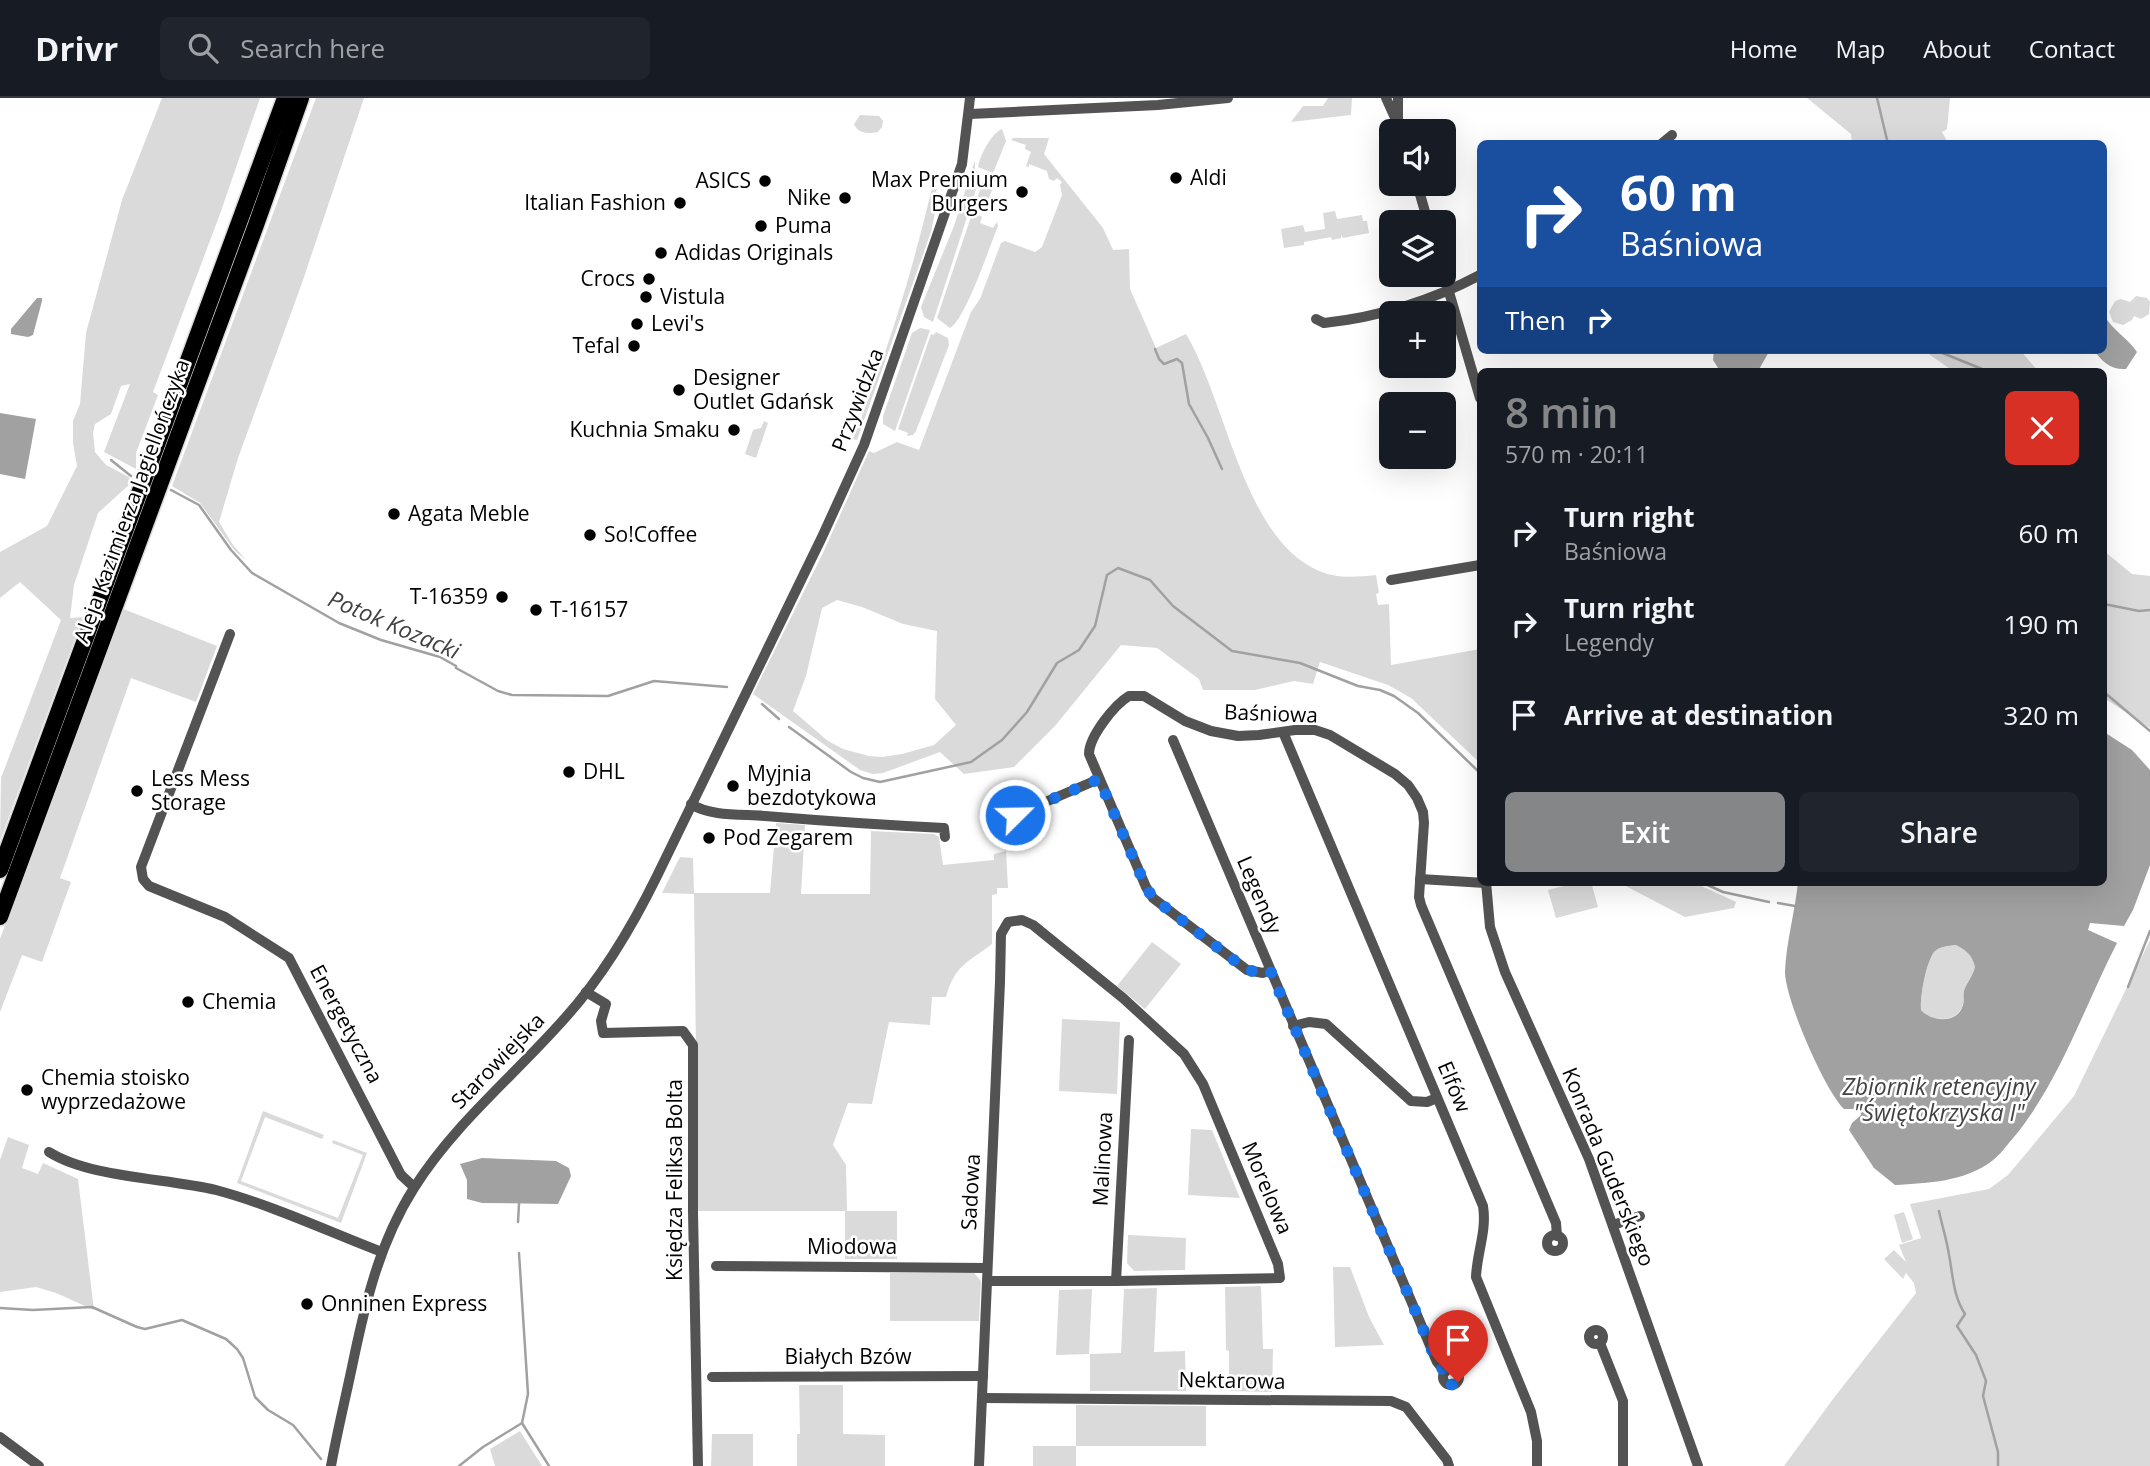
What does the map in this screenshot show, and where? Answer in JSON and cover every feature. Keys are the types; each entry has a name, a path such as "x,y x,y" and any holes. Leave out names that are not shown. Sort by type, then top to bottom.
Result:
{"highway":[{"name":"Aleja Kazimierza Jagiellończyka","path":"0,870 285,98"},
{"name":"Aleja Kazimierza Jagiellończyka","path":"0,917 256,225 300,98"}],"street":[{"name":"Przywidzka","path":"740,701 822,537 867,436 962,164 970,98"},
{"path":"970,114 1158,105 1228,98"},
{"path":"1386,98 1396,119"},
{"path":"1398,98 1399,119"},
{"path":"1666,140 1672,135"},
{"path":"1316,319 1324,323 1393,311 1448,291 1477,276"},
{"path":"1447,287 1477,388"},
{"path":"1391,580 1477,566"},
{"name":"Energetyczna","path":"230,634 141,867 144,879 149,886 225,918 289,958 401,1175 414,1187"},
{"name":"Baśniowa","path":"1270,970 1263,973 1247,970 1153,898 1146,887 1089,754 1091,739 1118,705 1129,696 1144,696 1185,722 1238,736 1315,730 1395,774 1408,785 1423,812 1421,905 1556,1223 1558,1236"},
{"name":"Starowiejska","path":"331,1466 363,1318 382,1252 396,1219 414,1187 453,1136 547,1038 586,992 633,923 740,701"},
{"name":"Elfów","path":"1283,732 1483,1206 1485,1233 1476,1277 1531,1412 1537,1441 1537,1466"},
{"name":"Legendy","path":"1173,740 1437,1362 1445,1372"},
{"path":"1015,815 1099,779"},
{"path":"691,804 699,809 730,813 944,828 945,837"},
{"path":"1420,879 1477,882"},
{"name":"Konrada Guderskiego","path":"1486,886 1490,927 1505,972 1584,1148 1698,1466"},
{"name":"Morelowa","path":"987,1281 1280,1278 1278,1264 1203,1084 1184,1054 1123,999 1033,925 1022,920 1008,922"},
{"name":"Sadowa","path":"979,1466 1001,934 1008,922"},
{"name":"Księdza Feliksa Bolta","path":"586,992 606,1004 601,1021 603,1033 683,1031 693,1045 698,1466"},
{"path":"1293,1027 1309,1022 1326,1024 1404,1096 1418,1103 1437,1098"},
{"name":"Malinowa","path":"1116,1281 1129,1040"},
{"path":"49,1152 65,1162 224,1193 382,1252"},
{"path":"1613,1225 1640,1216"},
{"name":"Miodowa","path":"716,1266 987,1268"},
{"path":"1600,1343 1623,1401 1623,1466"},
{"name":"Białych Bzów","path":"712,1377 983,1376"},
{"name":"Nektarowa","path":"982,1398 1391,1401 1406,1407 1449,1466"},
{"path":"0,1437 39,1466"}],"shaded area":[{"path":"162,98 260,98 153,392 158,395 136,453 136,469 104,452 130,384 121,386 111,414 95,424 95,452 106,465 129,477 131,483 98,513 74,585 70,618 83,617 0,841 1,778 61,620 20,582 0,598 0,552 47,526 77,466 73,421 80,404 86,333 122,200"},
{"path":"316,98 364,98 302,283 238,458 219,522 246,560 235,551 200,503 172,486"},
{"path":"1328,98 1352,98 1351,115 1291,122 1303,106 1323,106"},
{"path":"1807,98 1950,98 1947,129 1942,132 1946,140 1852,140 1851,134"},
{"path":"860,115 879,116 883,121 882,127 878,132 861,131 854,124"},
{"path":"1002,129 1006,141 993,173 978,167 987,145"},
{"path":"1049,138 1044,154 1103,228 1113,250 1129,249 1130,289 1156,348 1186,334 1200,362 1239,464 1271,528 1292,553 1317,570 1339,576 1376,575 1378,605 1389,604 1391,665 1477,650 1477,760 1411,698 1388,685 1320,662 1313,684 1294,681 1255,690 1203,690 1199,679 1157,648 1121,645 1055,726 1014,767 964,774 940,752 883,773 873,774 860,770 753,694 823,553 869,451 874,453 897,442 919,450 971,312 980,299 1001,243 1005,241 1035,252 1042,247 1062,195 1062,182 1057,178 1054,181 1049,179 1047,171 1029,164 1029,167 1026,166 1031,152 1025,149 1026,145 1011,140","holes":["837,600 903,624 937,631 935,699 956,725 934,745 902,754 869,756 843,749 828,741 793,711 806,676 822,608"]},
{"path":"975,160 975,170 981,174 933,322 924,317 921,307 954,226"},
{"path":"985,175 996,179 986,206 981,206 978,215 982,217 980,223 993,228 997,222 998,226 963,312 950,328 937,318"},
{"path":"932,188 937,189 933,201 937,203 931,232 857,440 853,439 897,315"},
{"path":"1335,211 1337,219 1362,215 1363,221 1367,221 1369,233 1343,238 1341,235 1341,238 1332,240 1331,237 1284,248 1281,229 1303,225 1305,232 1325,229 1323,213"},
{"path":"2136,296 2147,298 2150,302 2149,314 2141,319 2134,316 2123,325 2113,322 2109,312 2115,301 2121,299 2130,302"},
{"path":"920,328 930,330 895,431 883,424 883,416 912,333"},
{"path":"936,332 948,338 949,345 916,431 907,436 908,433 898,429 931,334"},
{"path":"1929,354 2023,354 2035,368 1949,368"},
{"path":"764,421 768,423 756,458 745,454 753,430 761,428"},
{"path":"2107,553 2132,574 2150,576 2150,728 2107,700"},
{"path":"121,608 217,646 196,702 131,678 60,878 71,882 42,962 22,955 0,1012 0,939"},
{"path":"776,823 805,825 801,894 870,894 871,831 934,834 939,837 943,865 994,860 994,854 1006,851 1008,888 997,888 997,894 992,895 992,944 958,971 946,997 932,997 930,1025 889,1022 872,1104 848,1103 833,1145 846,1165 847,1211 897,1211 897,1259 845,1259 845,1211 698,1211 694,894 662,893 680,857 693,858 694,893 770,893"},
{"path":"1564,886 1592,886 1598,907 1556,918 1548,890"},
{"path":"1626,886 1702,886 1736,902 1734,908 1685,917"},
{"path":"2150,940 2150,1466 1784,1466 1916,1293 1914,1283 1906,1273 1903,1279 1884,1259 1894,1250 1906,1262 1899,1245 1921,1238 1910,1204 1989,1189 2008,1175 2074,1096"},
{"path":"1152,942 1181,964 1145,1009 1117,986"},
{"path":"1956,945 1968,954 1975,967 1964,990 1960,1010 1950,1018 1937,1019 1921,1010 1928,964 1936,950"},
{"path":"1062,1019 1120,1022 1117,1094 1059,1091"},
{"path":"263,1111 324,1135 322,1139 265,1117 241,1181 338,1218 363,1155 332,1143 333,1140 367,1153 341,1223 237,1183"},
{"path":"1191,1129 1212,1130 1240,1198 1188,1195"},
{"path":"8,1137 29,1145 22,1168 38,1174 43,1163 78,1179 94,1310 36,1287 0,1292 0,1160"},
{"path":"1904,1212 1913,1239 1902,1243 1894,1215"},
{"path":"1128,1235 1186,1238 1185,1270 1134,1271 1127,1263"},
{"path":"1333,1267 1350,1267 1369,1317 1384,1345 1335,1347"},
{"path":"890,1273 974,1273 981,1281 979,1321 890,1321"},
{"path":"1261,1286 1263,1349 1273,1349 1272,1392 1229,1391 1225,1287"},
{"path":"1157,1288 1154,1352 1185,1351 1186,1391 1090,1391 1090,1354 1121,1353 1124,1289"},
{"path":"1092,1289 1089,1354 1056,1355 1059,1290"},
{"path":"799,1385 843,1385 843,1434 885,1435 885,1466 797,1466 797,1434 800,1434"},
{"path":"1076,1405 1206,1406 1206,1446 1076,1446"},
{"path":"520,1431 542,1466 495,1466 490,1449"},
{"path":"712,1434 753,1434 753,1466 711,1466"},
{"path":"1033,1446 1076,1446 1076,1466 1033,1466"}],"water":[{"path":"37,298 42,298 42,301 33,335 28,337 11,334 11,329"},
{"path":"2107,319 2137,352 2126,369 2116,368 2097,354 2107,354"},
{"path":"1714,354 1768,354 1760,368 1718,368 1713,360"},
{"path":"0,413 36,419 25,479 0,474"},
{"name":"Zbiornik retencyjny \"Świętokrzyska I\"","path":"2107,734 2132,750 2150,770 2150,865 2133,910 2124,926 2090,923 2088,930 2117,943 2045,1092 2014,1137 1992,1161 1981,1168 1958,1177 1933,1182 1895,1185 1874,1168 1849,1130 1861,1115 1860,1109 1844,1109 1836,1099 1817,1065 1799,1022 1787,985 1787,950 1797,886 2107,886","holes":["1956,945 1966,951 1975,967 1964,990 1960,1011 1944,1019 1925,1014 1921,1010 1924,980 1934,952 1941,947"]},
{"path":"482,1158 556,1161 569,1168 571,1176 558,1204 482,1203 467,1199 467,1180 460,1164"}],"waterway":[{"path":"1877,98 1887,140"},
{"path":"1155,349 1164,364 1177,359 1182,363 1189,404 1222,469"},
{"path":"1945,354 1980,368"},
{"name":"Potok Kozacki","path":"111,460 131,476"},
{"name":"Potok Kozacki","path":"171,490 199,505 231,550 252,573 339,623 381,640 440,657 498,691 512,695 608,696 654,681 727,687"},
{"name":"Potok Kozacki","path":"789,727 851,772 880,782 971,762 1002,740 1027,712 1057,663 1079,650 1095,626 1107,575 1118,568 1150,580 1173,606 1232,651 1300,663 1358,686 1394,696 1418,713 1477,770"},
{"path":"2107,605 2139,611 2150,610"},
{"path":"2107,695 2150,731"},
{"name":"Potok Kozacki","path":"762,704 779,719"},
{"name":"Potok Kozacki","path":"1710,886 1723,892 1769,902"},
{"name":"Potok Kozacki","path":"1778,903 1795,906"},
{"path":"2128,987 2150,931"},
{"path":"518,1222 519,1204"},
{"path":"1939,1211 1956,1293 1965,1314 1957,1326 1976,1355 1986,1381 1983,1396 1998,1452 1998,1466"},
{"path":"519,1253 528,1394 522,1423 549,1466"},
{"path":"0,1308 33,1310 92,1307 145,1329 182,1320 226,1339 243,1358 255,1397 268,1410 293,1425 321,1459"},
{"path":"459,1466 483,1447 522,1423"}],"place":[{"name":"Aldi","path":"1176,178"},
{"name":"ASICS","path":"765,181"},
{"name":"Max Premium Burgers","path":"1022,192"},
{"name":"Nike","path":"845,198"},
{"name":"Italian Fashion","path":"680,203"},
{"name":"Puma","path":"761,226"},
{"name":"Adidas Originals","path":"661,253"},
{"name":"Crocs","path":"649,279"},
{"name":"Vistula","path":"646,297"},
{"name":"Levi's","path":"637,324"},
{"name":"Tefal","path":"634,346"},
{"name":"Designer Outlet Gdańsk","path":"679,390"},
{"name":"Kuchnia Smaku","path":"734,430"},
{"name":"Agata Meble","path":"394,514"},
{"name":"So!Coffee","path":"590,535"},
{"name":"T-16359","path":"502,597"},
{"name":"T-16157","path":"536,610"},
{"name":"DHL","path":"569,772"},
{"name":"Myjnia bezdotykowa","path":"733,786"},
{"name":"Less Mess Storage","path":"137,791"},
{"name":"Pod Zegarem","path":"709,838"},
{"name":"Chemia","path":"188,1002"},
{"name":"Chemia stoisko wyprzedażowe","path":"27,1090"},
{"name":"Onninen Express","path":"307,1304"}],"route":[{"path":"1015,815 1099,779 1153,898 1247,970 1255,973 1270,970 1437,1362 1445,1372 1444,1379 1451,1385 1458,1382"}]}
